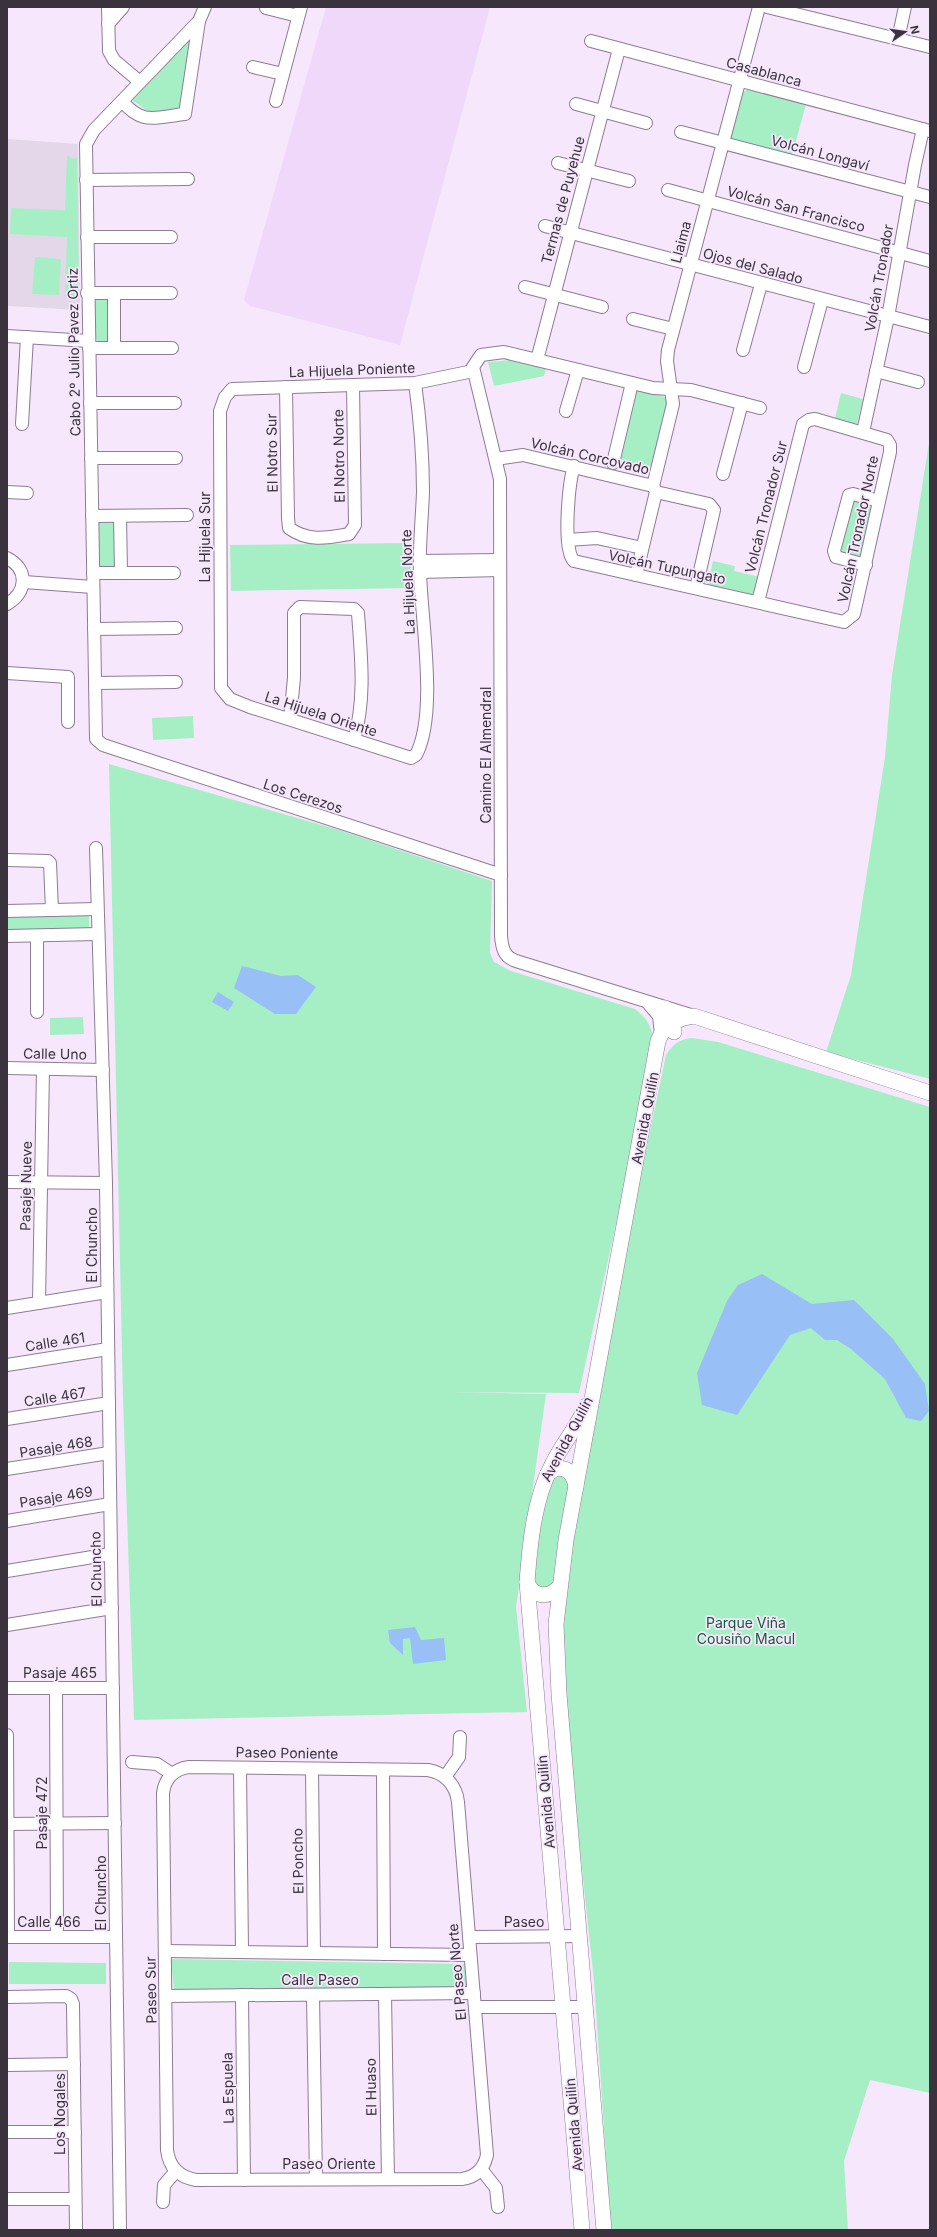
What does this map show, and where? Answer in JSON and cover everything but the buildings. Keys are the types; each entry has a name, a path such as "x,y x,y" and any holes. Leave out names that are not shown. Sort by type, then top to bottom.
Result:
{"main road":[{"path":"665,1008 669,1030 694,1016"},
{"name":"Avenida Quilín","path":"694,1016 930,1094"},
{"name":"Avenida Quilín","path":"604,2230 584,2007 556,1660 556,1624 559,1587 594,1388 656,1061 669,1030 694,1024 718,1024"},
{"name":"Avenida Quilín","path":"582,2230 557,2009 558,1937 527,1582 536,1512 547,1475 576,1428 594,1388"},
{"path":"547,1475 555,1468 565,1469 573,1476 576,1487"},
{"path":"527,1582 533,1592 544,1596 559,1587"}],"street":[{"path":"108,7 109,51 114,60 140,82"},
{"path":"108,24 123,7"},
{"name":"Cabo 2º Julio Pavez Ortiz","path":"97,741 95,735 86,150 88,139 122,101 199,21 205,7"},
{"name":"Llaima","path":"636,574 672,410 667,356 759,7"},
{"path":"767,7 930,47"},
{"path":"898,39 905,7"},
{"path":"266,8 299,12 276,101"},
{"path":"122,101 132,113 142,117 185,114 199,21"},
{"name":"Casablanca","path":"591,41 927,130"},
{"name":"Termas de Puyehue","path":"537,360 619,49"},
{"path":"254,67 283,74"},
{"path":"576,104 646,124"},
{"name":"Volcán Tronador","path":"862,432 888,317 910,192 927,130"},
{"name":"Volcán Longaví","path":"681,132 930,198"},
{"path":"558,163 629,180"},
{"path":"86,180 188,179"},
{"name":"Volcán San Francisco","path":"668,190 930,261"},
{"name":"Ojos del Salado","path":"545,226 761,284 930,327"},
{"path":"87,237 171,237"},
{"path":"743,350 761,284"},
{"path":"525,287 602,306"},
{"path":"88,293 172,293"},
{"path":"114,293 114,348"},
{"path":"804,367 822,300"},
{"path":"633,318 673,329"},
{"path":"7,336 27,337 114,348 172,348"},
{"path":"22,424 27,337"},
{"name":"La Hijuela Poniente","path":"232,389 415,383 474,365 485,354 499,352 653,388 691,390 760,408"},
{"name":"Camino El Almendral","path":"474,365 500,479 501,944 506,956 523,964 694,1016"},
{"path":"566,412 578,370"},
{"path":"876,371 918,382"},
{"name":"La Hijuela Norte","path":"415,383 421,424 423,484 420,567 426,653 426,706 424,737 416,755"},
{"path":"613,463 632,383"},
{"name":"El Notro Norte","path":"288,518 289,528 299,536 323,539 349,534 355,525 353,385"},
{"name":"El Notro Sur","path":"286,388 288,518"},
{"name":"La Hijuela Sur","path":"221,688 220,411 225,397 232,389"},
{"path":"90,403 175,403"},
{"path":"723,474 742,403"},
{"name":"Volcán Tronador Sur","path":"758,602 801,429 807,421 815,420 862,432"},
{"name":"Volcán Tronador Norte","path":"849,620 854,614 866,565 890,452 889,442 884,438 862,432"},
{"name":"Volcán Corcovado","path":"496,459 523,455 574,466 709,504 713,508 714,514 696,588"},
{"path":"91,458 176,458"},
{"name":"Volcán Tupungato","path":"574,466 568,496 568,540 569,554 577,563 636,574 838,622 849,620"},
{"path":"7,492 26,493"},
{"path":"866,565 836,557 834,551 849,495 853,494 880,501"},
{"path":"92,516 187,515"},
{"path":"120,516 121,573"},
{"path":"568,540 598,538 642,548"},
{"path":"7,558 20,568 24,582 19,595 7,604"},
{"path":"420,567 500,565"},
{"path":"93,573 174,573"},
{"path":"24,582 93,587"},
{"path":"290,719 294,678 294,613 300,607 341,607 354,609 358,613 363,688 358,726 354,740"},
{"path":"94,629 176,628"},
{"path":"7,673 68,677 68,722"},
{"path":"95,683 176,682"},
{"name":"La Hijuela Oriente","path":"221,688 230,699 404,757 411,758 416,755"},
{"name":"Los Cerezos","path":"97,741 110,748 502,876"},
{"path":"7,910 97,909 96,848"},
{"path":"7,860 48,861 50,863 52,910"},
{"name":"El Chuncho","path":"97,909 106,1183 120,2230"},
{"path":"7,936 98,934"},
{"path":"37,936 37,1012"},
{"path":"647,1002 669,1030"},
{"name":"Calle Uno","path":"7,1068 103,1070"},
{"name":"Pasaje Nueve","path":"39,1303 43,1069"},
{"path":"7,1182 106,1183"},
{"path":"7,1308 107,1292"},
{"name":"Calle 461","path":"7,1365 108,1349"},
{"name":"Calle 467","path":"7,1419 109,1403"},
{"name":"Pasaje 468","path":"7,1469 109,1453"},
{"name":"Pasaje 469","path":"7,1521 110,1504"},
{"path":"7,1571 111,1554"},
{"path":"7,1625 112,1608"},
{"name":"Pasaje 465","path":"7,1688 113,1688"},
{"name":"Pasaje 472","path":"56,1688 57,1937"},
{"path":"7,1735 8,1937"},
{"path":"445,1777 459,1758 460,1737"},
{"path":"132,1762 157,1764 172,1774"},
{"name":"Paseo Poniente","path":"172,1774 180,1769 189,1767 428,1770 445,1777"},
{"path":"240,1768 242,1952"},
{"name":"El Poncho","path":"312,1769 314,1953"},
{"path":"383,1770 384,1954"},
{"name":"Paseo Sur","path":"172,1774 166,1782 163,1793 167,2150 169,2161 176,2171"},
{"name":"El Paseo Norte","path":"445,1777 453,1786 458,1796 487,2155 481,2169"},
{"path":"7,1824 115,1823"},
{"name":"Paseo","path":"469,1937 579,1936"},
{"name":"Calle 466","path":"8,1937 116,1937"},
{"name":"Calle Paseo","path":"165,1951 470,1955"},
{"name":"Calle Paseo","path":"166,1996 474,1993"},
{"name":"El Huaso","path":"384,1994 388,2179"},
{"name":"La Espuela","path":"242,1995 244,2180"},
{"path":"313,1995 316,2179"},
{"name":"Los Nogales","path":"7,1997 63,1996 71,1999 74,2007 76,2230"},
{"path":"475,2010 557,2009 584,2007"},
{"path":"7,2065 74,2064"},
{"path":"7,2132 75,2132"},
{"path":"481,2169 496,2188 498,2207"},
{"name":"Paseo Oriente","path":"176,2171 185,2177 196,2180 462,2179 472,2176 481,2169"},
{"path":"163,2202 164,2185 176,2171"},
{"path":"7,2199 75,2199"}],"shaded area":[{"path":"326,7 490,7 400,345 250,306 244,300"},
{"path":"7,139 78,144 80,310 7,306"}],"green space":[{"path":"194,31 180,111 150,113 132,100"},
{"path":"749,89 806,104 791,159 731,143 730,138 743,92"},
{"path":"67,155 73,159 77,157 79,298 65,297 67,237 10,234 11,208 65,210"},
{"path":"35,257 61,259 59,295 32,294"},
{"path":"94,296 112,296 113,345 100,345 94,335"},
{"path":"512,360 546,369 544,376 494,386 488,362"},
{"path":"634,387 671,399 653,466 616,465"},
{"path":"841,393 863,399 857,424 835,418"},
{"path":"929,443 930,1079 826,1052 851,975 885,757 892,675"},
{"path":"849,498 874,502 861,560 839,555"},
{"path":"99,521 118,521 116,569 99,569"},
{"path":"411,543 411,588 231,591 230,545"},
{"path":"713,561 735,566 734,571 760,577 755,592 750,595 708,585"},
{"path":"193,716 194,738 153,740 152,718"},
{"path":"109,764 339,830 492,881 490,953 494,962 511,971 635,1009 648,1022 652,1032 654,1050 579,1393 451,1392 546,1394 516,1607 527,1712 134,1720 123,1398"},
{"path":"89,914 89,929 7,931 7,915"},
{"path":"83,1017 84,1034 50,1035 50,1018"},
{"name":"Parque Viña Cousiño Macul","path":"692,1038 718,1042 930,1107 930,2093 870,2080 844,2161 848,2230 611,2230 594,1981 566,1719 560,1641 568,1565 633,1212 666,1055 677,1043"},
{"path":"562,1473 572,1484 557,1581 552,1587 540,1588 534,1580 533,1570 539,1528 553,1477"},
{"path":"171,1959 466,1964 468,1987 174,1989"},
{"path":"9,1962 106,1963 106,1984 9,1984"}],"water":[{"path":"242,966 281,976 298,975 316,987 296,1014 275,1014 234,988"},
{"path":"218,992 234,1002 228,1011 212,1002"},
{"path":"762,1274 812,1304 854,1300 893,1339 925,1384 929,1411 921,1421 906,1418 885,1379 851,1349 837,1340 825,1340 811,1328 790,1335 737,1415 702,1405 697,1373 727,1301 738,1285"},
{"path":"415,1627 421,1640 444,1638 446,1660 413,1664 410,1638 403,1639 403,1655 390,1643 388,1630"}]}
